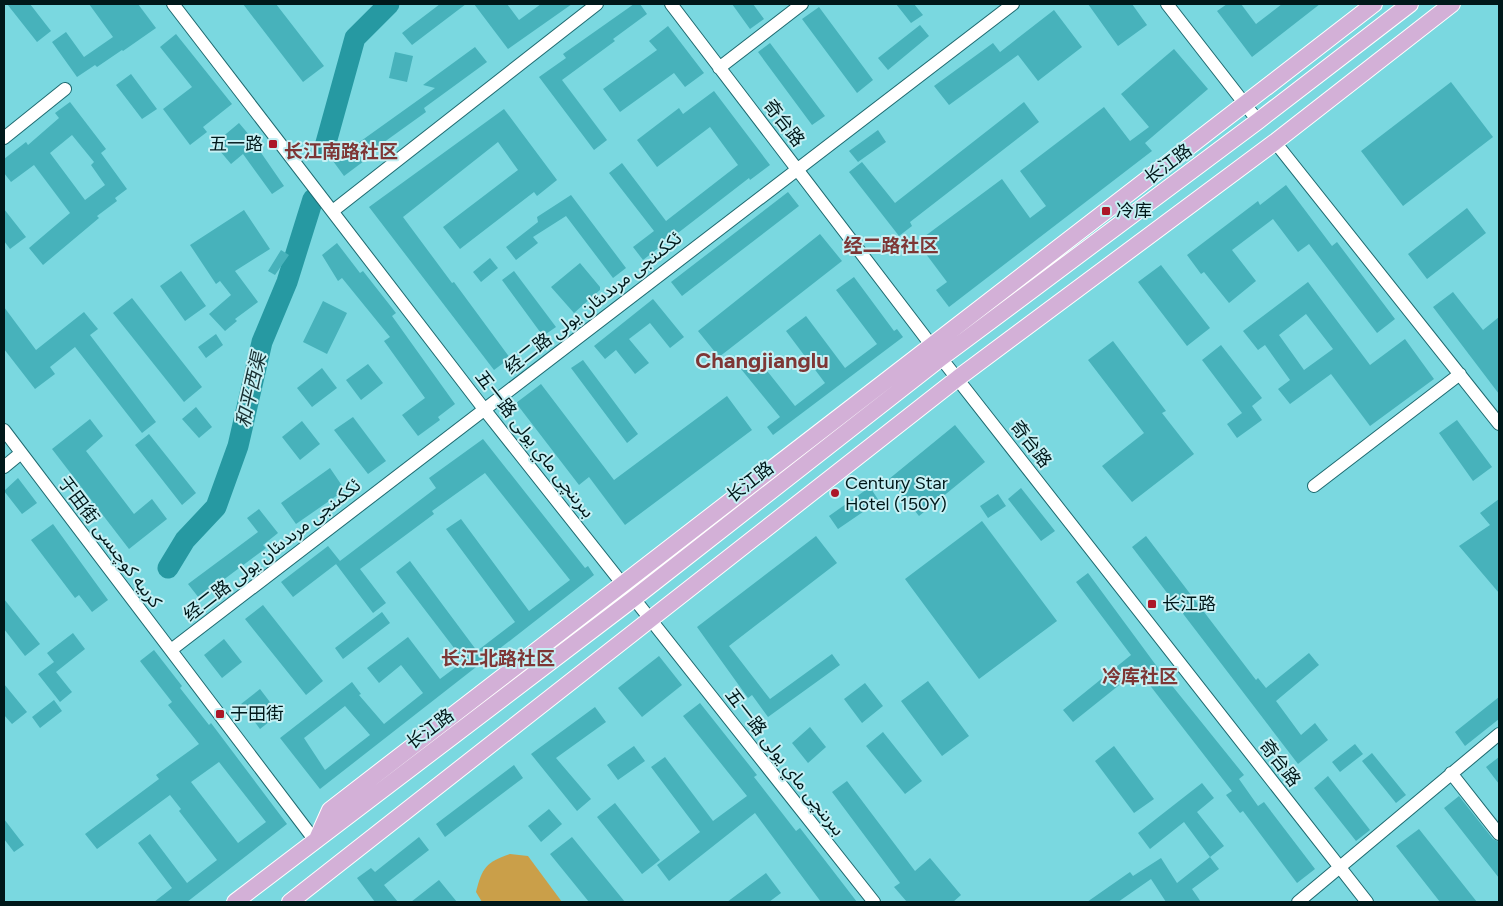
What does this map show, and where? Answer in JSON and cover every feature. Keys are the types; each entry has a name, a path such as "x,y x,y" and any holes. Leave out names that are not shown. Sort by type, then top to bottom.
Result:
{"main road":[{"path":"316,842 330,810 622,585 937,352 1244,104 1374,4"},
{"name":"长江路","path":"235,902 633,599 937,352 1258,121 1410,4"},
{"path":"290,902 649,618 958,378 1275,142 1452,4"}],"street":[{"name":"五一路 بىرىنچى ماي يولى","path":"173,4 334,210 484,409 874,902"},
{"path":"334,210 597,4"},
{"name":"奇台路","path":"671,4 937,352 1367,902"},
{"path":"719,68 802,4"},
{"name":"经二路 ئككىنجى مرىدىئان يولى","path":"171,650 797,168 1014,4"},
{"path":"1167,4 1258,121"},
{"path":"4,138 65,89"},
{"path":"1275,142 1499,424"},
{"path":"1314,486 1460,374"},
{"name":"于田街 كرىيە كوچىسى","path":"4,430 316,842"},
{"path":"4,467 21,453"},
{"path":"1298,902 1499,734"},
{"path":"1451,773 1499,834"}],"shaded area":[{"path":"510,854 528,856 562,902 482,902 476,892 480,877 490,863"}],"building":[{"path":"7,4 30,4 51,31 37,42"},
{"path":"89,4 138,4 156,28 123,51 97,67 95,65 77,77 52,42 66,32 84,57 113,37"},
{"path":"243,4 276,4 324,66 303,82"},
{"path":"440,4 466,4 412,45 402,33"},
{"path":"474,4 507,4 519,20 541,4 572,4 508,49"},
{"path":"634,4 640,4 647,14 613,39 615,41 562,80 607,140 594,150 539,77 566,58 563,54"},
{"path":"732,4 753,4 764,19 750,29"},
{"path":"896,4 914,4 923,15 911,23"},
{"path":"1088,4 1132,4 1147,25 1118,46"},
{"path":"1227,4 1241,4 1256,24 1282,4 1320,4 1252,57 1217,11"},
{"path":"819,7 873,80 857,93 802,19"},
{"path":"1054,10 1082,47 1038,81 1018,55 949,105 934,86 993,43 1000,52"},
{"path":"920,25 929,36 888,70 878,58"},
{"path":"668,26 704,73 685,87 674,73 620,112 603,89 657,50 649,41"},
{"path":"176,34 232,104 203,127 207,132 190,145 163,109 192,87 160,47"},
{"path":"770,43 825,116 812,125 758,52"},
{"path":"475,47 487,62 424,108 426,112 362,158 364,161 344,176 333,161 435,88 423,85"},
{"path":"1174,49 1208,89 1145,143 1152,151 949,307 936,290 947,282 917,242 1002,179 1030,218 1046,206 1020,171 1104,107 1130,141 1149,127 1121,94"},
{"path":"395,52 413,56 407,82 389,78"},
{"path":"131,74 157,109 142,119 116,85"},
{"path":"1451,82 1493,137 1403,206 1361,151"},
{"path":"714,91 770,165 750,180 749,178 643,260 633,247 654,231 609,173 622,163 666,221 738,165 710,127 657,167 637,140 679,108 683,114"},
{"path":"70,102 106,149 101,153 127,189 115,198 117,201 97,216 99,218 43,265 29,248 70,213 34,165 11,182 4,173 4,159 26,142 28,145 59,118 55,113","holes":["72,135 94,162 91,165 105,185 85,200 50,153"]},
{"path":"1024,102 1039,122 910,222 912,226 899,236 849,172 862,162 895,203"},
{"path":"504,109 557,180 537,196 534,192 460,249 443,227 518,170 498,142 403,217 510,358 494,370 369,207"},
{"path":"239,123 256,143 284,186 272,194 243,154 231,164 214,144"},
{"path":"878,130 886,142 858,162 849,151"},
{"path":"1286,185 1332,246 1337,242 1395,319 1377,333 1309,244 1298,252 1273,219 1232,250 1256,281 1229,303 1204,272 1201,274 1187,255 1258,201 1260,205"},
{"path":"788,192 799,206 682,296 671,282"},
{"path":"571,195 626,268 613,278 566,216 533,237 538,243 516,260 506,247 538,222 537,217"},
{"path":"1467,208 1486,233 1427,279 1408,254"},
{"path":"4,209 26,237 10,249 4,241"},
{"path":"244,210 270,249 235,271 258,302 235,319 237,321 225,331 209,314 231,295 220,281 216,284 190,245"},
{"path":"820,234 842,261 719,357 698,331"},
{"path":"337,243 360,273 363,271 396,313 392,316 455,404 438,417 440,420 418,436 402,415 425,398 384,341 390,337 342,278 338,281 322,255"},
{"path":"281,250 289,255 275,275 268,271"},
{"path":"490,258 498,268 481,282 473,272"},
{"path":"580,263 600,287 600,290 574,313 551,287"},
{"path":"1161,265 1210,328 1187,346 1138,282"},
{"path":"181,271 206,306 185,321 160,286"},
{"path":"514,271 556,327 543,336 502,280"},
{"path":"854,277 894,331 897,329 903,337 773,435 767,427 780,417 741,369 756,357 795,406 825,383 786,331 806,316 845,368 877,344 836,290"},
{"path":"1308,282 1370,365 1405,339 1434,379 1370,426 1331,374 1290,404 1278,389 1290,380 1265,345 1258,350 1243,331","holes":["1306,314 1333,349 1304,370 1279,335"]},
{"path":"1453,292 1483,330 1499,317 1499,394 1433,307"},
{"path":"132,298 202,387 184,402 113,313"},
{"path":"653,299 684,337 670,348 650,323 629,339 649,363 635,374 616,350 605,359 594,346"},
{"path":"323,301 347,313 327,354 303,342"},
{"path":"4,307 36,350 84,312 98,329 90,335 156,422 142,433 75,347 50,367 55,374 35,389 4,349"},
{"path":"216,334 223,345 206,358 198,347"},
{"path":"1113,341 1166,411 1162,413 1194,454 1132,502 1102,466 1144,433 1088,360"},
{"path":"1221,345 1262,398 1252,406 1262,420 1237,438 1227,424 1242,413 1202,360"},
{"path":"583,360 638,434 627,443 571,368"},
{"path":"368,364 383,383 361,400 346,380"},
{"path":"322,368 337,388 312,407 297,388"},
{"path":"541,384 614,480 727,396 752,430 625,525 589,477 579,485 516,403"},
{"path":"196,407 212,427 199,438 182,419"},
{"path":"353,417 386,461 368,474 334,430"},
{"path":"90,419 103,436 86,451 134,514 152,499 167,519 129,549 52,449"},
{"path":"1457,420 1492,467 1473,481 1439,433"},
{"path":"302,421 320,444 300,460 282,437"},
{"path":"955,425 985,462 919,516 889,479"},
{"path":"149,434 196,493 182,505 135,445"},
{"path":"483,439 585,568 588,566 594,575 320,789 280,738 352,682 361,694 359,695 384,724 423,693 401,665 379,683 367,668 408,637 440,679 464,661 396,572 410,561 477,651 515,622 446,529 461,519 529,611 570,580 485,473 432,511 434,514 360,569 386,603 373,613 336,564 436,488 429,478","holes":["345,706 370,735 325,770 304,738"]},
{"path":"330,468 345,490 296,524 281,503"},
{"path":"18,478 37,503 22,514 4,491"},
{"path":"870,487 879,501 838,529 829,516"},
{"path":"1021,488 1055,531 1041,541 1008,499"},
{"path":"998,494 1006,506 988,518 980,506"},
{"path":"1499,499 1499,593 1459,546 1490,525 1480,513"},
{"path":"259,509 278,533 263,545 266,548 199,598 188,584 258,532 247,518"},
{"path":"982,521 1057,621 979,679 905,579"},
{"path":"53,524 108,600 92,612 79,595 75,598 31,540"},
{"path":"816,536 837,563 729,646 770,699 832,654 840,665 768,717 752,695 748,698 697,627"},
{"path":"1146,536 1256,680 1258,678 1266,688 1309,653 1319,665 1276,701 1301,735 1315,723 1328,740 1298,764 1132,547"},
{"path":"328,546 340,561 293,597 281,582"},
{"path":"1088,573 1161,672 1244,775 1239,779 1258,806 1264,802 1315,869 1297,883 1243,811 1240,813 1226,795 1232,791 1138,670 1073,722 1063,710 1131,655 1076,582"},
{"path":"4,599 40,644 25,656 4,629"},
{"path":"263,605 323,681 306,695 245,619"},
{"path":"382,612 390,623 343,659 335,648"},
{"path":"73,633 85,649 56,672 72,692 60,702 38,674 54,662 47,653"},
{"path":"224,639 242,662 222,678 204,655"},
{"path":"154,650 182,686 180,688 209,725 211,723 287,824 187,902 154,902 172,888 138,843 150,834 187,883 217,860 179,811 181,809 170,795 97,849 85,834 159,779 156,775 199,744 168,705 172,702 140,661","holes":["219,762 266,822 238,843 191,782"]},
{"path":"659,656 682,685 642,717 618,688"},
{"path":"928,681 969,736 942,756 901,701"},
{"path":"865,683 883,706 862,723 844,699"},
{"path":"4,684 27,712 12,724 4,715"},
{"path":"260,689 279,714 260,729 241,704"},
{"path":"1499,697 1499,719 1465,746 1455,732"},
{"path":"54,700 62,711 40,728 32,717"},
{"path":"700,703 757,775 754,777 796,831 800,828 857,902 821,902 755,813 669,881 657,865 700,832 651,767 665,757 713,821 747,796 683,716"},
{"path":"595,707 606,722 556,758 591,799 577,811 531,754"},
{"path":"810,727 826,747 808,763 792,743"},
{"path":"883,732 922,781 905,794 866,746"},
{"path":"1355,744 1363,754 1340,772 1332,762"},
{"path":"634,746 645,761 618,780 607,765"},
{"path":"1114,746 1154,799 1134,813 1095,761"},
{"path":"1372,753 1406,795 1396,803 1362,761"},
{"path":"1499,757 1499,784 1486,767"},
{"path":"514,765 523,778 445,837 436,824"},
{"path":"1328,776 1370,830 1356,841 1314,788"},
{"path":"847,781 915,871 930,858 961,895 953,902 907,902 894,887 900,883 832,792"},
{"path":"1202,783 1214,798 1197,812 1224,846 1210,857 1184,822 1150,849 1138,833"},
{"path":"1459,796 1493,839 1499,842 1499,878 1444,808"},
{"path":"615,803 660,860 642,874 597,817"},
{"path":"549,809 562,824 541,842 528,826"},
{"path":"4,819 24,845 14,852 4,839"},
{"path":"1419,829 1477,902 1440,902 1396,846"},
{"path":"419,837 429,850 384,885 398,902 375,902 357,878 371,868 375,872"},
{"path":"572,837 625,902 589,902 550,854"},
{"path":"1210,857 1219,869 1192,889 1201,902 1166,902 1151,879 1118,902 1087,902 1130,872 1133,876 1161,858 1177,883"},
{"path":"766,873 781,893 769,902 727,902"},
{"path":"439,880 457,902 411,902"}],"waterway":[{"name":"和平西渠","path":"324,150 355,38 389,4"},
{"name":"和平西渠","path":"168,568 185,540 216,507 238,446 262,342 287,282 313,199"}],"place":[{"name":"五一路","path":"273,144"},
{"name":"冷库","path":"1106,211"},
{"name":"Century Star Hotel (150Y)","path":"835,493"},
{"name":"长江路","path":"1152,604"},
{"name":"于田街","path":"220,714"}],"district":[{"name":"长江南路社区","path":"341,151"},
{"name":"经二路社区","path":"891,245"},
{"name":"Changjianglu","path":"762,360"},
{"name":"长江北路社区","path":"498,658"},
{"name":"冷库社区","path":"1140,676"}]}
